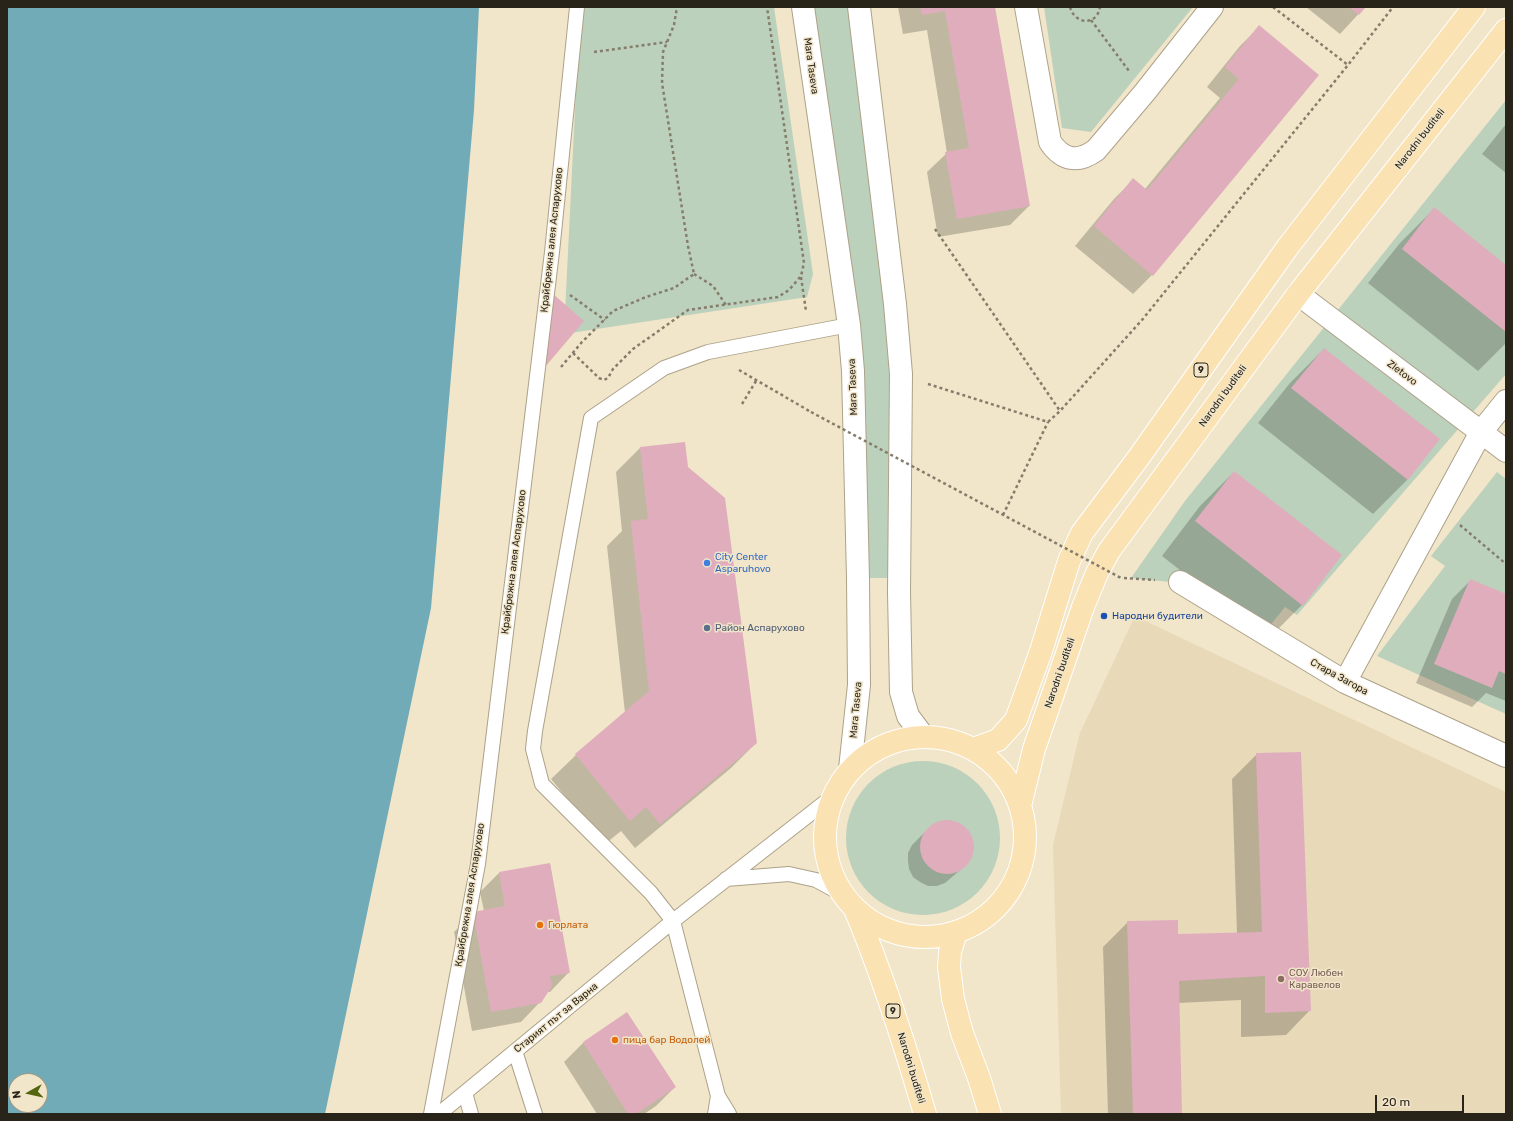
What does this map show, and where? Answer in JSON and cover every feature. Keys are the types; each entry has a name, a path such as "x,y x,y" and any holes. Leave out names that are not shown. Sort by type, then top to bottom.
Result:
{"main road":[{"name":"Mara Taseva","path":"803,7 849,325 854,370 859,685 850,769"},
{"path":"860,7 895,304 901,374 899,592 901,692 908,716 923,736"},
{"path":"1026,7 1050,142 1062,155 1070,158 1080,158 1089,155 1096,150 1145,92 1212,7"},
{"name":"9","path":"973,749 998,740 1016,720 1041,651 1069,561 1082,533 1287,248 1474,7"},
{"name":"Narodni buditeli","path":"1020,806 1036,742 1083,607 1097,573 1109,551 1298,294 1506,30"},
{"name":"Zletovo","path":"1298,294 1506,451"},
{"path":"1344,682 1481,432 1506,401"},
{"name":"Стара Загора","path":"1180,582 1344,682 1506,756"},
{"name":"9","path":"923,736 949,739 973,749 988,759 1002,773 1020,806 1024,826 1024,845 1021,864 1014,882 1003,899 990,913 974,924 956,932 930,937 903,935 878,925 849,901 832,876 826,856 825,842 826,815 833,796 850,769 875,750 898,740 923,736"},
{"name":"Narodni buditeli","path":"849,901 875,957 925,1114"},
{"path":"956,932 950,952 949,968 953,999 962,1033 979,1078 990,1114"}],"lane":[{"name":"Крайбрежна алея Аспарухово","path":"431,1114 478,864 548,280 577,7"},
{"path":"729,1114 718,1096 672,921 651,893 542,784 533,749 591,418 664,368 708,352 849,325"},
{"name":"Старият път за Варна","path":"439,1114 672,921 833,796"},
{"path":"726,879 789,874 816,880 849,901"},
{"path":"515,1051 535,1114"},
{"path":"465,1092 471,1114"},
{"path":"715,1114 718,1096"}],"path":[{"path":"677,7 674,25 663,52 662,83 688,246 694,274 713,286 726,305"},
{"path":"767,7 804,263 801,276 808,333"},
{"path":"1070,7 1073,15 1077,19 1086,21 1091,20 1098,14 1100,7"},
{"path":"1273,7 1348,65"},
{"path":"1003,515 1048,422 1060,411 1142,320 1393,7"},
{"path":"1091,20 1145,92"},
{"path":"572,56 667,42"},
{"path":"935,229 1060,411"},
{"path":"536,380 557,372 582,342 613,311 646,297 674,288 694,274"},
{"path":"573,352 599,378 604,380 608,378 613,369 633,349 688,310 778,297 789,290 801,276"},
{"path":"548,280 605,320"},
{"path":"734,367 811,412 1121,578 1180,582"},
{"path":"901,374 1048,422"},
{"path":"742,404 756,381"},
{"path":"1440,507 1506,564"}],"shaded area":[{"name":"СОУ Любен Каравелов","path":"1135,616 1506,792 1506,1114 1061,1114 1053,845 1080,733"}],"green space":[{"path":"580,7 774,7 813,274 807,297 564,334"},
{"path":"802,7 859,7 895,304 899,578 858,578 853,371"},
{"path":"1044,7 1193,7 1091,132 1062,128"},
{"path":"1506,100 1506,374 1297,615 1285,607 1264,633 1180,583 1131,578 1185,501"},
{"path":"1497,472 1506,479 1506,714 1377,656 1445,566 1431,556"},
{"path":"915,761 931,761 945,764 959,770 966,774 982,789 991,802 997,816 1000,838 997,860 991,874 987,881 972,897 959,906 945,912 931,915 915,915 901,912 880,902 859,881 849,860 846,846 846,830 849,816 859,795 880,774 901,764"}],"water":[{"path":"7,7 479,7 474,110 431,608 325,1114 7,1114"}],"building":[{"path":"920,7 995,7 1030,206 957,219 945,152 969,148 945,11 922,15"},
{"path":"1349,7 1366,7 1359,15"},
{"path":"1259,25 1319,75 1153,276 1094,226 1133,178 1147,190 1239,79 1225,67"},
{"path":"1434,207 1506,265 1506,332 1402,249"},
{"path":"552,293 584,321 545,367"},
{"path":"1324,348 1440,439 1408,480 1291,388"},
{"path":"685,442 688,467 725,498 757,743 660,824 646,807 630,821 575,754 649,691 631,521 648,519 640,447"},
{"path":"1234,471 1342,555 1303,606 1195,521"},
{"path":"1470,579 1506,594 1506,674 1499,671 1492,688 1434,664"},
{"path":"1301,752 1311,1011 1265,1013 1265,976 1179,981 1182,1114 1133,1114 1127,921 1178,920 1178,934 1262,932 1256,753"},
{"path":"947,820 957,822 966,828 972,837 974,847 972,857 966,866 957,872 947,874 937,872 928,866 922,857 920,847 922,837 928,828 937,822"},
{"path":"550,863 570,973 550,976 552,986 541,1003 491,1012 473,912 505,906 499,872"},
{"path":"627,1012 676,1087 636,1114 628,1114 583,1042"}],"place":[{"name":"City Center Asparuhovo","path":"707,563"},
{"name":"Народни будители","path":"1104,616"},
{"name":"Район Аспарухово","path":"707,628"},
{"name":"Гюрлата","path":"540,925"},
{"name":"СОУ Любен Каравелов","path":"1281,979"},
{"name":"пица бар Водолей","path":"615,1040"}]}
